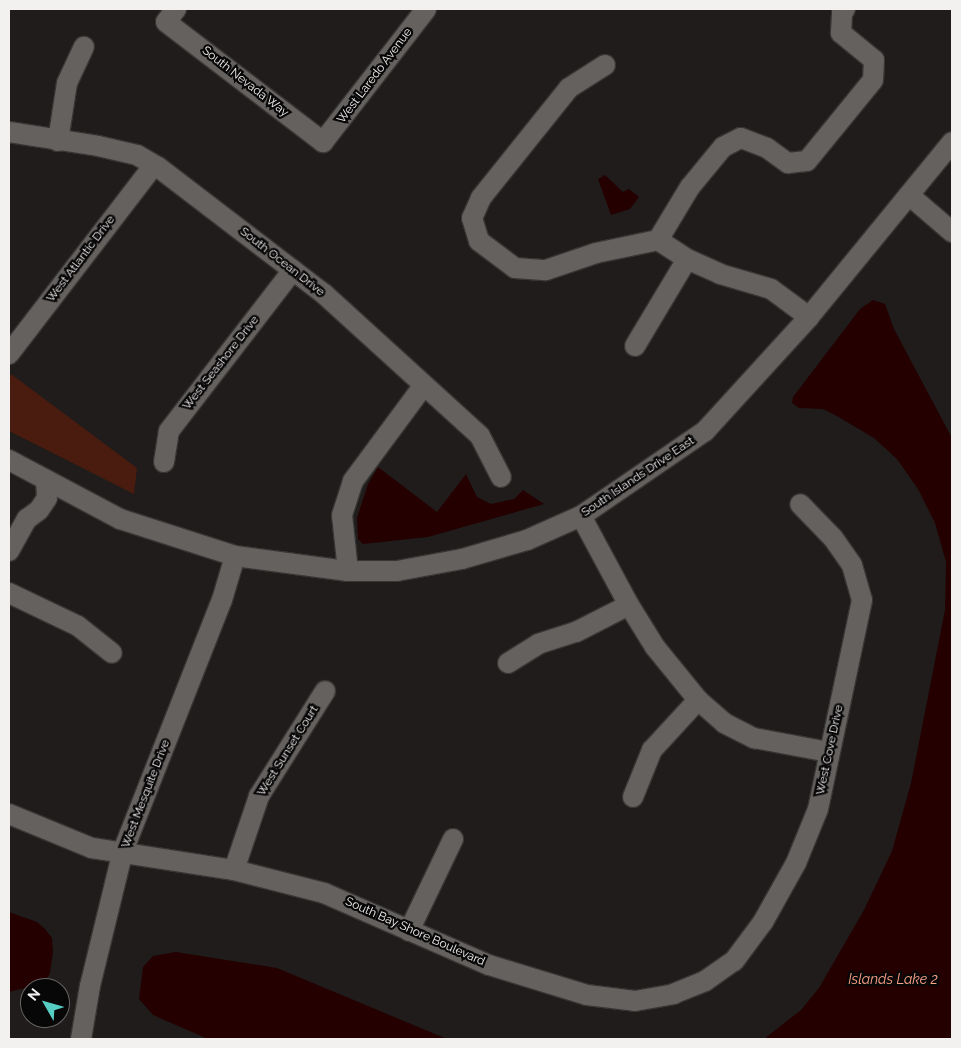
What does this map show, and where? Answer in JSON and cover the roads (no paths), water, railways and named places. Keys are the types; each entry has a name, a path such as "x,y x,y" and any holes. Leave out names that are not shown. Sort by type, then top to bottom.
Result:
{"street":[{"name":"West Laredo Avenue","path":"324,142 426,9"},
{"path":"658,240 690,187 724,147 741,138 767,148 788,163 807,161 873,80 874,60 840,32 845,9"},
{"name":"South Nevada Way","path":"171,15 324,142"},
{"path":"58,141 67,83 84,47"},
{"path":"605,65 569,88 481,198 472,218 478,240 515,268 546,270 596,253 658,240 687,259 720,274 771,289 809,317"},
{"name":"South Ocean Drive","path":"9,132 137,155 154,165 293,270 424,385 480,436 501,477"},
{"name":"South Islands Drive East","path":"9,460 120,519 235,556 348,571 397,571 462,559 527,540 581,516 705,431 809,317 952,142"},
{"name":"West Atlantic Drive","path":"9,354 154,165"},
{"path":"909,195 952,232"},
{"path":"635,346 687,259"},
{"name":"West Seashore Drive","path":"164,462 168,430 293,270"},
{"path":"348,571 342,515 353,482 424,385"},
{"path":"9,552 27,519 39,510 47,498 46,480"},
{"name":"West Cove Drive","path":"706,981 734,961 763,922 796,863 818,809 862,600 852,565 833,538 800,504"},
{"path":"581,516 629,605 655,647 698,700 724,723 754,738 829,752"},
{"name":"West Mesquite Drive","path":"80,1039 90,986 123,851 222,600 235,556"},
{"path":"9,593 78,626 112,653"},
{"path":"508,663 538,644 576,632 629,605"},
{"name":"West Sunset Court","path":"234,870 259,796 326,691"},
{"path":"633,797 652,750 672,724 698,700"},
{"name":"South Bay Shore Boulevard","path":"9,814 92,848 123,851 234,870 324,893 489,965 587,995 635,1001 674,994 706,981"},
{"path":"409,931 453,839"}],"water":[{"path":"605,175 623,192 629,189 639,197 630,209 611,215 598,179"},
{"name":"Islands Lake 2","path":"873,300 885,304 894,329 952,438 952,1039 764,1039 801,1010 819,988 864,910 892,851 911,783 945,610 946,562 935,523 918,489 897,459 874,438 835,415 823,409 799,408 792,403 793,397 860,309"},
{"path":"378,467 437,512 466,474 477,497 491,504 514,499 523,490 544,504 428,537 363,544 358,539 357,518 368,484"},
{"path":"9,912 37,922 45,929 52,938 53,952 50,973 47,978 20,978 20,989 9,992"},
{"path":"176,952 277,968 447,1039 208,1039 153,1015 139,999 143,967 153,956"}]}
